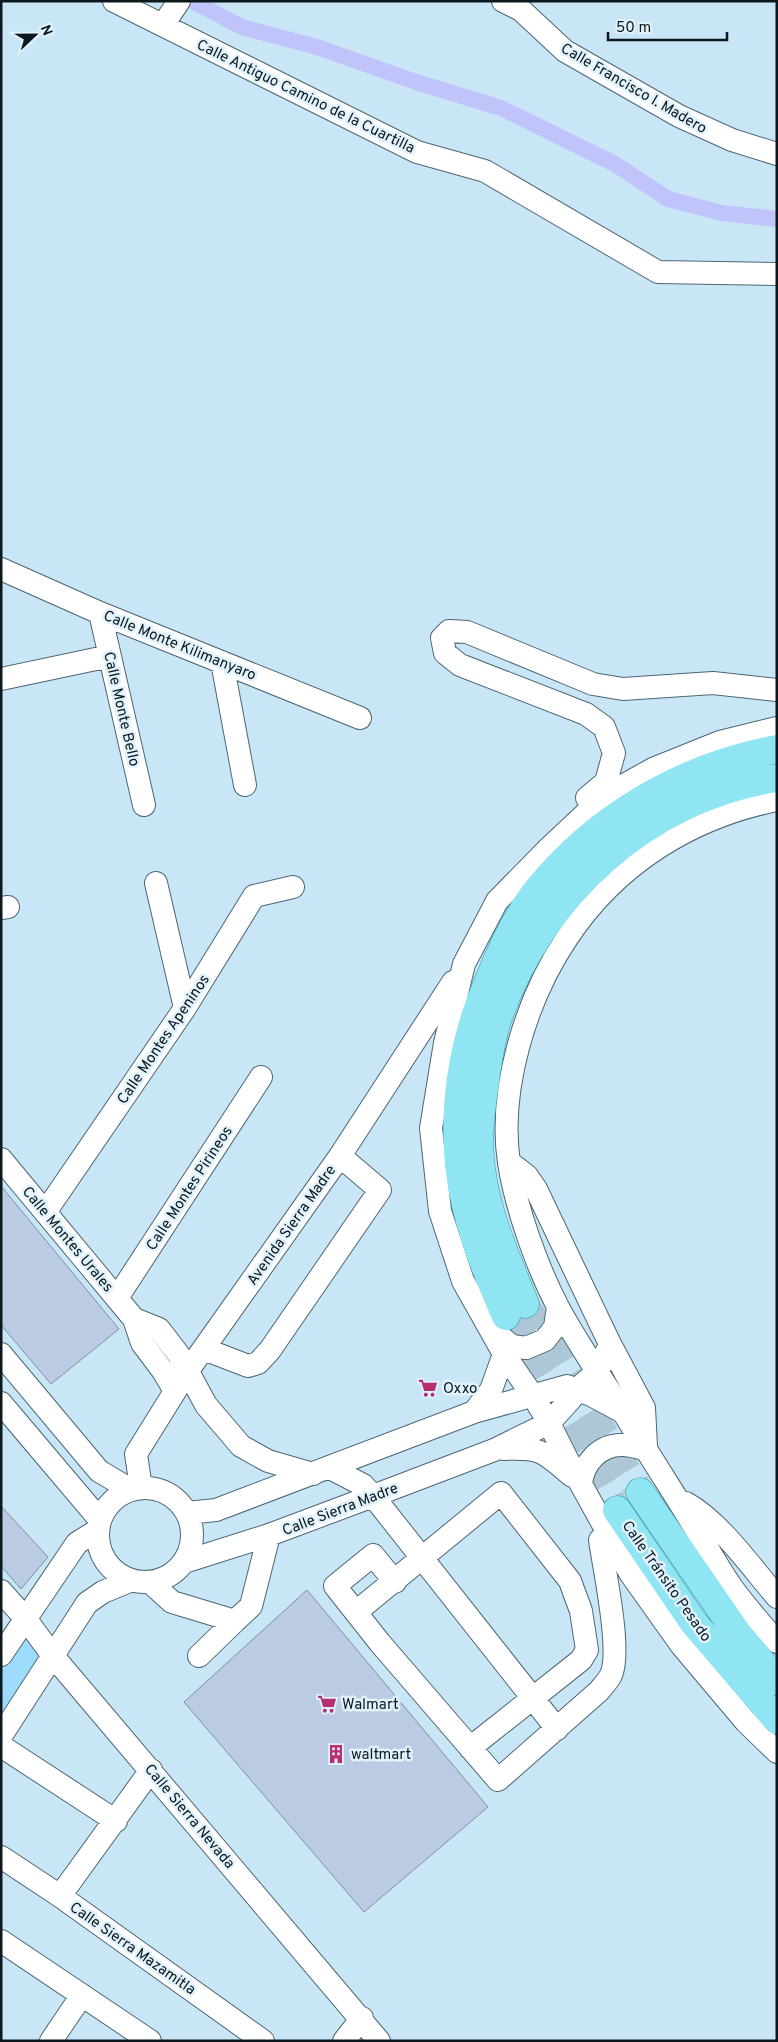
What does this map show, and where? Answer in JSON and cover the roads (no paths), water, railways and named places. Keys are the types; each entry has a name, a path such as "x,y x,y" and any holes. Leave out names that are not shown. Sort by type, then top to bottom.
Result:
{"main road":[{"path":"507,1316 482,1261 468,1219 460,1172 457,1132 460,1082 465,1053 479,1003 495,964 520,917 535,894 567,858 616,816 671,783 692,774 752,754 777,749"},
{"path":"507,1316 497,1237 480,1167 479,1137 480,1114 491,1045 497,1020 517,971 554,913 596,866 623,842 668,814 699,801 734,788 777,778"},
{"name":"Calle Tránsito Pesado","path":"640,1492 737,1632 777,1681"},
{"name":"Calle Tránsito Pesado","path":"605,1508 694,1623 777,1720"}],"street":[{"name":"Calle Antiguo Camino de la Cuartilla","path":"114,1 417,152 486,171 658,272 777,274"},
{"path":"163,25 179,1"},
{"name":"Calle Francisco I. Madero","path":"516,4 565,51 678,116 715,133 777,154"},
{"name":"Calle Monte Kilimanyaro","path":"1,569 100,613 360,718"},
{"name":"Calle Monte Bello","path":"100,613 144,805"},
{"path":"558,1307 555,1326 545,1340 526,1348 512,1346 507,1316 463,1280 440,1211 431,1128 445,1043 463,967 515,864 524,852 606,782 614,753 604,727 586,714 460,665 446,653 442,638 449,631 467,632 593,684 623,689 713,683 777,690"},
{"path":"1,679 110,656"},
{"path":"222,662 245,785"},
{"path":"497,901 596,804 626,784 653,769 712,745 777,728"},
{"path":"777,800 749,806 726,814 702,823 678,836 630,867 606,888 586,910 558,951 544,976 524,1028 516,1057 507,1126 509,1162 516,1196 525,1226 558,1307 732,1588 777,1642"},
{"path":"156,882 185,1008"},
{"name":"Calle Montes Apeninos","path":"46,1211 185,1008 254,896 293,888"},
{"name":"Avenida Sierra Madre","path":"136,1489 136,1454 175,1391 340,1156 463,967"},
{"name":"Calle Montes Pirineos","path":"117,1298 261,1077"},
{"path":"204,1349 248,1366 258,1364 270,1350 380,1190 340,1156"},
{"name":"Calle Montes Urales","path":"1,1159 134,1319 142,1343 175,1391"},
{"path":"509,1162 527,1176 536,1189 610,1344 644,1408 646,1449"},
{"path":"465,1416 491,1390 504,1354 507,1316"},
{"name":"Calle Montes Urales","path":"134,1319 160,1329 179,1355 206,1405 241,1446 268,1461 321,1471 363,1485 557,1729"},
{"path":"494,1450 549,1423 578,1389 598,1371 610,1344"},
{"path":"1,1354 99,1471 136,1489 159,1490 175,1499 187,1513 192,1530 191,1546 184,1562 174,1573 161,1580 141,1581 103,1592 87,1603 1,1736"},
{"path":"504,1354 549,1423 581,1484"},
{"path":"187,1513 216,1510 465,1416 567,1386 578,1389 623,1412"},
{"path":"1,1403 99,1525"},
{"path":"581,1484 582,1473 591,1458 606,1448 622,1444 646,1449"},
{"path":"494,1450 529,1448 550,1457 605,1508 630,1573 682,1646 746,1722 777,1752"},
{"name":"Calle Sierra Madre","path":"184,1562 269,1535 494,1450"},
{"path":"136,1489 118,1496 107,1506 99,1525 101,1552 113,1570 141,1581 172,1602 235,1622"},
{"path":"356,1612 502,1493 570,1581 581,1611 587,1650 581,1660 470,1748"},
{"path":"677,1498 696,1509 716,1527 777,1597"},
{"path":"395,1582 373,1555 335,1586 380,1643 498,1780 599,1691 611,1676 615,1660 614,1633 600,1540 605,1508"},
{"path":"1,1655 77,1543 99,1525"},
{"path":"198,1656 252,1606 269,1535"},
{"path":"600,1540 689,1674 729,1726 777,1768"},
{"name":"Calle Sierra Nevada","path":"1,1591 25,1618 53,1656 362,2018 379,2041"},
{"path":"1,1746 116,1821"},
{"path":"60,1896 152,1770"},
{"name":"Calle Sierra Mazamitla","path":"1,1857 60,1896 263,2041"},
{"path":"1,1941 150,2041"},
{"path":"51,2041 82,1995"},
{"path":"344,2041 362,2018"}],"waterway":[{"path":"194,2 242,27 317,47 416,82 501,108 615,164 668,199 722,213 777,219"}],"tunnel":[{"path":"525,1304 640,1492"},
{"path":"506,1316 617,1510"}],"place":[{"name":"Oxxo","path":"428,1388"},
{"name":"Walmart","path":"327,1704"},
{"name":"waltmart","path":"336,1754"}]}
